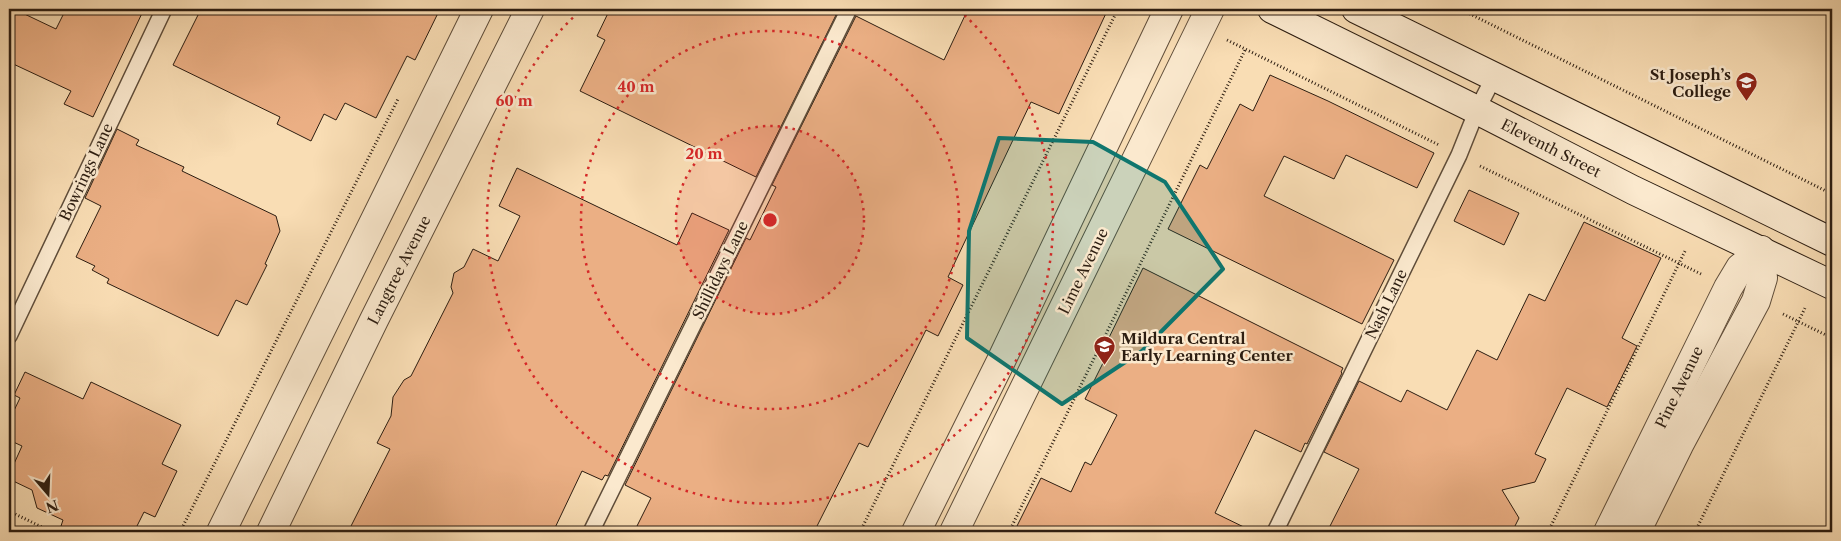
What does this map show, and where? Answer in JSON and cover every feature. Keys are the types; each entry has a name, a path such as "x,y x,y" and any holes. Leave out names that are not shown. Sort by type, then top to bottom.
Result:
{"street":[{"path":"221,532 479,9"},
{"name":"Langtree Avenue","path":"270,532 378,311 530,9"},
{"path":"916,532 1000,363 1169,9"},
{"name":"Eleventh Street","path":"1272,9 1478,110 1633,190 1826,282"},
{"path":"1356,9 1832,242"},
{"name":"Lime Avenue","path":"954,532 1206,18"},
{"name":"Pine Avenue","path":"1608,532 1728,288 1740,268 1761,250 1778,214"},
{"name":"Pine Avenue","path":"1636,532 1679,445 1756,301 1763,278 1761,250"}],"lane":[{"name":"Bowrings Lane","path":"9,336 164,9"},
{"name":"Shillidays Lane","path":"591,532 849,9"},
{"name":"Nash Lane","path":"1275,532 1459,155 1495,76"}],"path":[{"path":"860,532 1118,9"},
{"path":"1460,9 1832,194"},
{"path":"1206,18 1245,50 1728,288"},
{"path":"1008,532 1245,50"},
{"path":"180,532 399,98"},
{"path":"1548,532 1699,221"},
{"path":"1695,532 1798,322 1826,282"},
{"path":"1756,301 1832,338"},
{"path":"9,511 52,532"}],"highlighted area":[{"path":"999,138 1093,142 1165,182 1223,269 1142,351 1062,404 967,338 969,231"}],"building":[{"path":"9,9 14,9 56,29 66,9 144,9 93,117 64,104 71,91 9,62"},
{"path":"201,9 440,9 415,60 407,56 376,118 345,103 336,120 324,114 311,141 277,124 280,117 173,65"},
{"path":"610,9 839,9 756,177 580,91 605,40 597,36"},
{"path":"968,9 1108,9 1059,114 1031,102 948,277 963,285 938,336 926,330 868,447 859,443 814,532 634,532 651,498 625,485 746,238 750,240 776,187 772,185 856,16 944,60"},
{"path":"1270,75 1434,153 1417,188 1346,155 1334,179 1284,156 1264,196 1394,260 1362,324 1168,229 1200,165 1207,169 1240,104 1253,111"},
{"path":"117,129 139,140 136,145 184,167 182,171 276,216 280,231 265,264 267,265 247,305 236,300 218,336 107,283 109,279 92,270 95,266 76,257 101,206 85,198"},
{"path":"517,168 677,245 692,213 729,230 608,476 605,475 602,480 582,471 553,532 348,532 390,449 377,443 391,416 393,397 404,380 411,376 453,293 451,287 454,273 464,267 473,249 498,261 520,216 499,206"},
{"path":"1469,190 1519,213 1504,245 1454,221"},
{"path":"1584,222 1661,258 1622,338 1637,346 1607,407 1567,388 1535,454 1546,459 1535,482 1502,490 1519,518 1512,532 1327,532 1359,469 1324,452 1359,381 1401,402 1407,390 1447,410 1477,350 1497,360 1529,294 1545,301"},
{"path":"1143,268 1343,368 1342,373 1307,444 1305,443 1301,452 1255,430 1215,513 1254,532 1014,532 1041,478 1071,492 1085,462 1091,465 1117,415 1085,399 1106,357 1101,354"},
{"path":"25,372 83,399 91,382 181,425 162,464 177,471 155,517 144,512 134,532 74,532 61,526 63,520 37,508 32,490 9,479 22,446 9,440 9,421 20,398 14,395"}],"place":[{"name":"St Joseph’s College","path":"1747,102"},
{"name":"Mildura Central Early Learning Center","path":"1105,366"}]}
